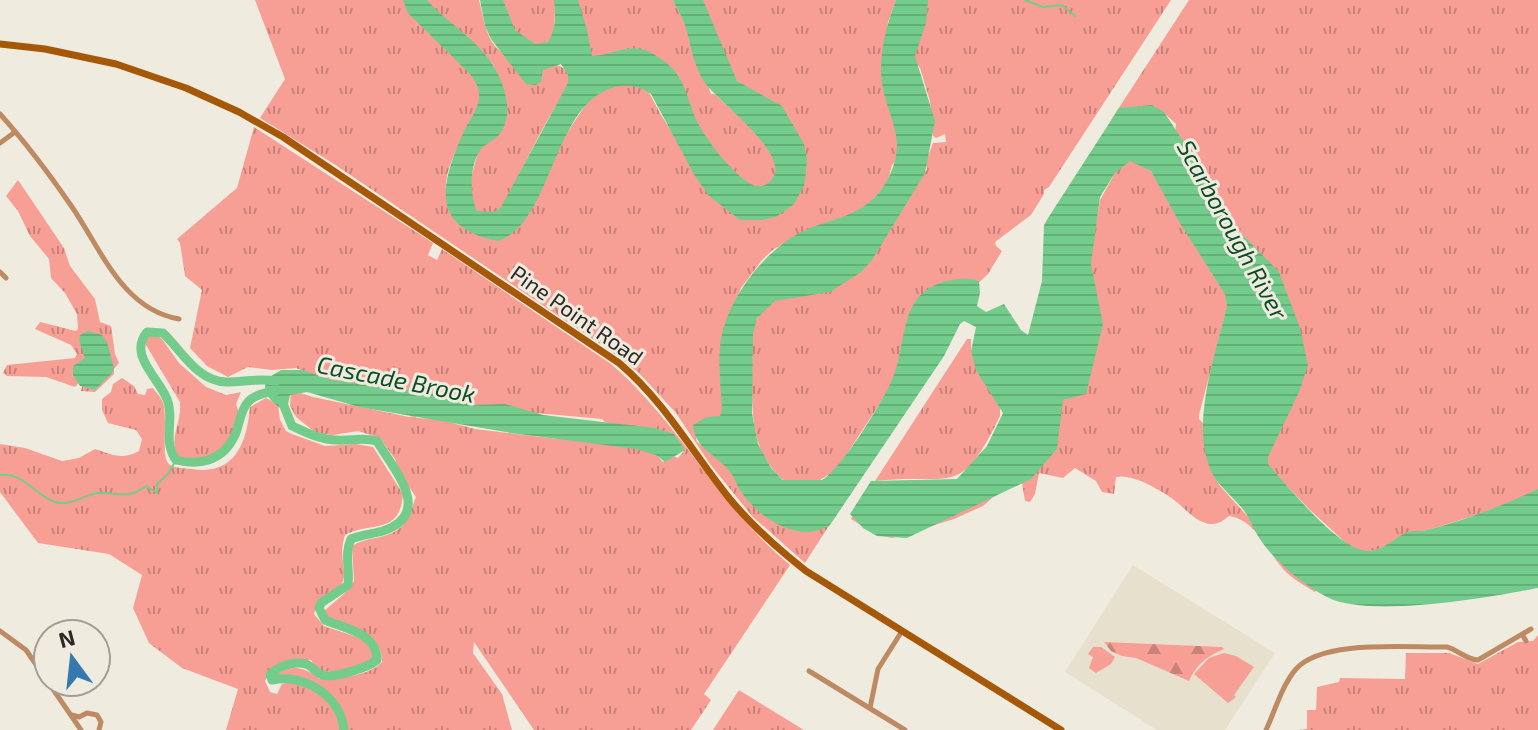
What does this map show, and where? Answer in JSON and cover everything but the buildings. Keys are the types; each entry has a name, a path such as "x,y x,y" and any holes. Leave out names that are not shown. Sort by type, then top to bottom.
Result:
{"main road":[{"name":"Pine Point Road","path":"0,44 64,52 133,69 222,104 283,137 619,363 661,404 737,508 806,571 1061,730"}],"street":[{"path":"0,114 66,198 124,287 162,314 179,319"},
{"path":"0,143 15,132"},
{"path":"0,272 6,278"},
{"path":"1266,730 1294,672 1315,655 1335,649 1447,647 1471,660 1478,660 1531,629"},
{"path":"0,631 26,650 81,730"},
{"path":"870,708 878,669 902,631"},
{"path":"1522,634 1526,641"},
{"path":"809,671 905,730"},
{"path":"71,714 79,717 87,713 97,715 101,722 99,730"}],"shaded area":[{"path":"1133,565 1275,653 1225,730 1157,730 1065,672"}],"green space":[{"path":"255,0 404,0 434,31 470,70 481,90 477,113 455,153 446,184 447,200 478,234 563,139 592,95 608,87 644,83 693,165 793,201 743,87 723,58 702,0 896,0 888,22 882,66 900,138 896,161 887,183 865,209 807,230 774,249 741,288 733,308 724,414 696,438 697,442 832,521 805,563 752,516 710,464 676,413 639,373 334,164 260,118 285,79"},
{"path":"424,0 479,0 487,30 495,46 503,53 558,65 569,77 566,90 497,217 474,211 469,184 480,146 500,133 506,119 502,85 493,64"},
{"path":"501,0 556,0 552,52 511,34"},
{"path":"575,0 673,0 685,23 711,94 715,94 778,146 775,180 758,192 740,179 709,145 687,103 591,61"},
{"path":"926,0 1171,0 1049,187 1044,190 1031,215 995,242 1002,251 988,274 892,385 837,469 820,480 789,484 769,465 755,429 751,373 753,357 750,354 754,325 762,309 927,170 926,162 933,143 946,142 945,134 936,138 933,136 930,101 920,68 911,56"},
{"path":"1189,0 1538,0 1538,490 1512,504 1409,533 1377,550 1363,552 1347,544 1267,465 1235,232 1227,213 1208,183 1201,164 1196,162 1175,132 1176,124 1164,113 1117,113 1111,120"},
{"path":"254,127 433,243 428,255 437,260 442,249 611,364 658,412 742,517 790,565 704,694 711,700 691,730 534,730 474,642 473,653 502,694 512,730 347,730 337,706 321,688 300,678 274,678 290,668 308,671 319,679 344,677 369,671 382,662 375,642 330,619 324,611 354,581 352,546 388,535 401,527 410,515 416,497 380,438 358,431 333,435 316,433 296,417 290,406 291,390 475,429 580,439 652,450 663,462 673,456 678,458 684,451 669,434 625,427 602,419 482,408 335,384 296,368 272,370 248,367 228,377 207,366 190,348 202,290 185,276 177,239 237,188"},
{"path":"1126,159 1142,165 1156,177 1220,277 1229,300 1199,415 1204,424 1213,474 1252,521 1319,586 1315,592 1287,573 1247,523 1229,516 1215,524 1201,522 1162,492 1123,476 1116,477 1114,494 1102,492 1096,481 1075,468 1063,478 1039,473 1035,494 1030,502 1025,501 1022,483 1000,491 983,506 954,519 892,538 877,535 851,519 855,512 950,515 1087,275 1100,200"},
{"path":"18,180 64,248 70,266 95,299 100,322 111,326 119,363 114,374 95,392 81,391 85,376 75,387 46,377 7,376 3,373 7,365 75,358 77,354 71,345 35,329 40,322 76,331 77,314 65,293 51,278 49,259 30,236 18,211 6,196"},
{"path":"154,334 162,339 179,363 206,387 226,395 241,392 236,404 241,418 231,440 219,454 202,459 177,458 174,442 180,402 146,345 146,337"},
{"path":"967,339 971,339 971,350 1000,408 1000,416 986,443 963,472 951,477 875,481"},
{"path":"122,378 134,386 138,394 145,395 147,389 153,388 161,398 166,459 173,466 207,470 229,461 242,443 250,407 266,398 278,404 280,420 286,431 292,434 325,446 356,444 373,447 403,494 401,507 390,522 345,535 343,580 331,594 317,601 314,614 324,626 366,640 372,650 372,661 335,672 319,671 311,660 290,662 271,669 265,681 270,692 277,694 282,684 288,683 301,684 320,692 331,703 342,730 226,730 238,689 182,668 149,643 133,608 142,575 109,554 38,543 0,492 0,444 25,448 62,461 79,458 95,449 123,456 139,451 142,439 136,430 108,423 102,410 102,399"},
{"path":"1538,635 1538,730 1298,730 1307,729 1307,710 1316,710 1317,687 1339,682 1340,678 1405,679 1406,653 1449,653 1478,664 1518,642 1533,641"},
{"path":"1104,642 1224,649 1203,662 1189,681 1136,658 1111,651"},
{"path":"1093,647 1101,647 1115,657 1111,664 1096,673 1089,668 1093,657 1088,654"},
{"path":"1224,653 1254,667 1234,695 1236,697 1228,703 1194,674 1209,658"},
{"path":"739,690 804,730 713,730"}],"water":[{"path":"403,0 427,0 478,46 501,81 507,109 504,127 479,152 473,168 472,187 477,211 494,212 501,207 568,83 568,75 561,64 543,70 541,82 536,85 526,84 491,39 480,0 503,0 515,30 535,44 548,42 551,37 555,21 554,0 578,0 592,56 638,49 651,52 670,65 681,81 699,125 714,148 746,181 762,186 775,172 773,159 752,130 703,80 685,24 673,0 703,0 737,81 782,106 804,144 807,159 804,186 794,204 776,217 740,220 709,196 651,94 637,87 621,86 598,94 581,111 532,210 517,229 498,241 475,234 450,214 446,185 456,150 477,106 478,88 470,74 408,13"},
{"name":"Scarborough River","path":"896,0 928,0 926,23 915,56 935,121 925,173 872,260 861,272 830,292 775,301 757,318 753,334 752,413 758,444 771,468 783,480 822,480 840,463 887,390 897,366 911,310 928,289 956,279 979,281 977,306 986,312 1004,304 1021,330 1028,335 1042,281 1044,225 1119,108 1152,105 1164,112 1215,189 1233,225 1279,272 1300,328 1308,365 1299,392 1268,457 1268,464 1322,523 1347,543 1366,551 1379,549 1409,532 1425,531 1470,517 1538,489 1538,588 1431,604 1371,606 1327,597 1309,587 1275,558 1243,510 1215,479 1206,454 1204,412 1211,367 1227,306 1225,294 1151,171 1130,161 1115,173 1100,197 1091,264 1103,324 1086,394 1063,400 1057,449 1031,479 907,538 877,536 863,528 850,514 871,481 957,479 987,446 1003,413 976,370 971,351 976,327 964,321 944,356 830,525 805,532 793,530 780,526 757,510 726,467 698,441 693,425 707,417 720,416 719,355 723,330 750,278 777,248 792,237 861,208 885,184 893,167 897,139 883,88 881,63 885,35"},
{"path":"88,331 102,335 107,342 114,368 95,390 80,386 73,375 73,366 85,358 80,335"},
{"path":"281,370 303,370 332,380 430,393 474,405 505,404 543,415 655,428 674,434 685,450 665,462 656,455 636,449 511,433 359,407 307,392 290,395 286,414 265,390 268,378"}],"waterway":[{"path":"1025,0 1043,7 1062,5 1075,16"},
{"path":"276,381 216,380 198,371 163,333 147,332 142,341 146,366 167,399 170,445 176,460 201,462 223,452 234,437 248,402 276,391"},
{"name":"Cascade Brook","path":"282,401 292,426 309,434 331,440 377,441 406,490 406,513 398,523 383,531 351,539 348,585 321,603 319,608 325,620 366,638 376,651 377,660 359,669 327,676 301,663 281,667 270,675 272,680 296,680 319,690 336,707 344,730"},
{"path":"0,475 16,477 47,498 66,503 98,493 134,493 146,486 157,493 157,484 168,474 176,460"}]}
